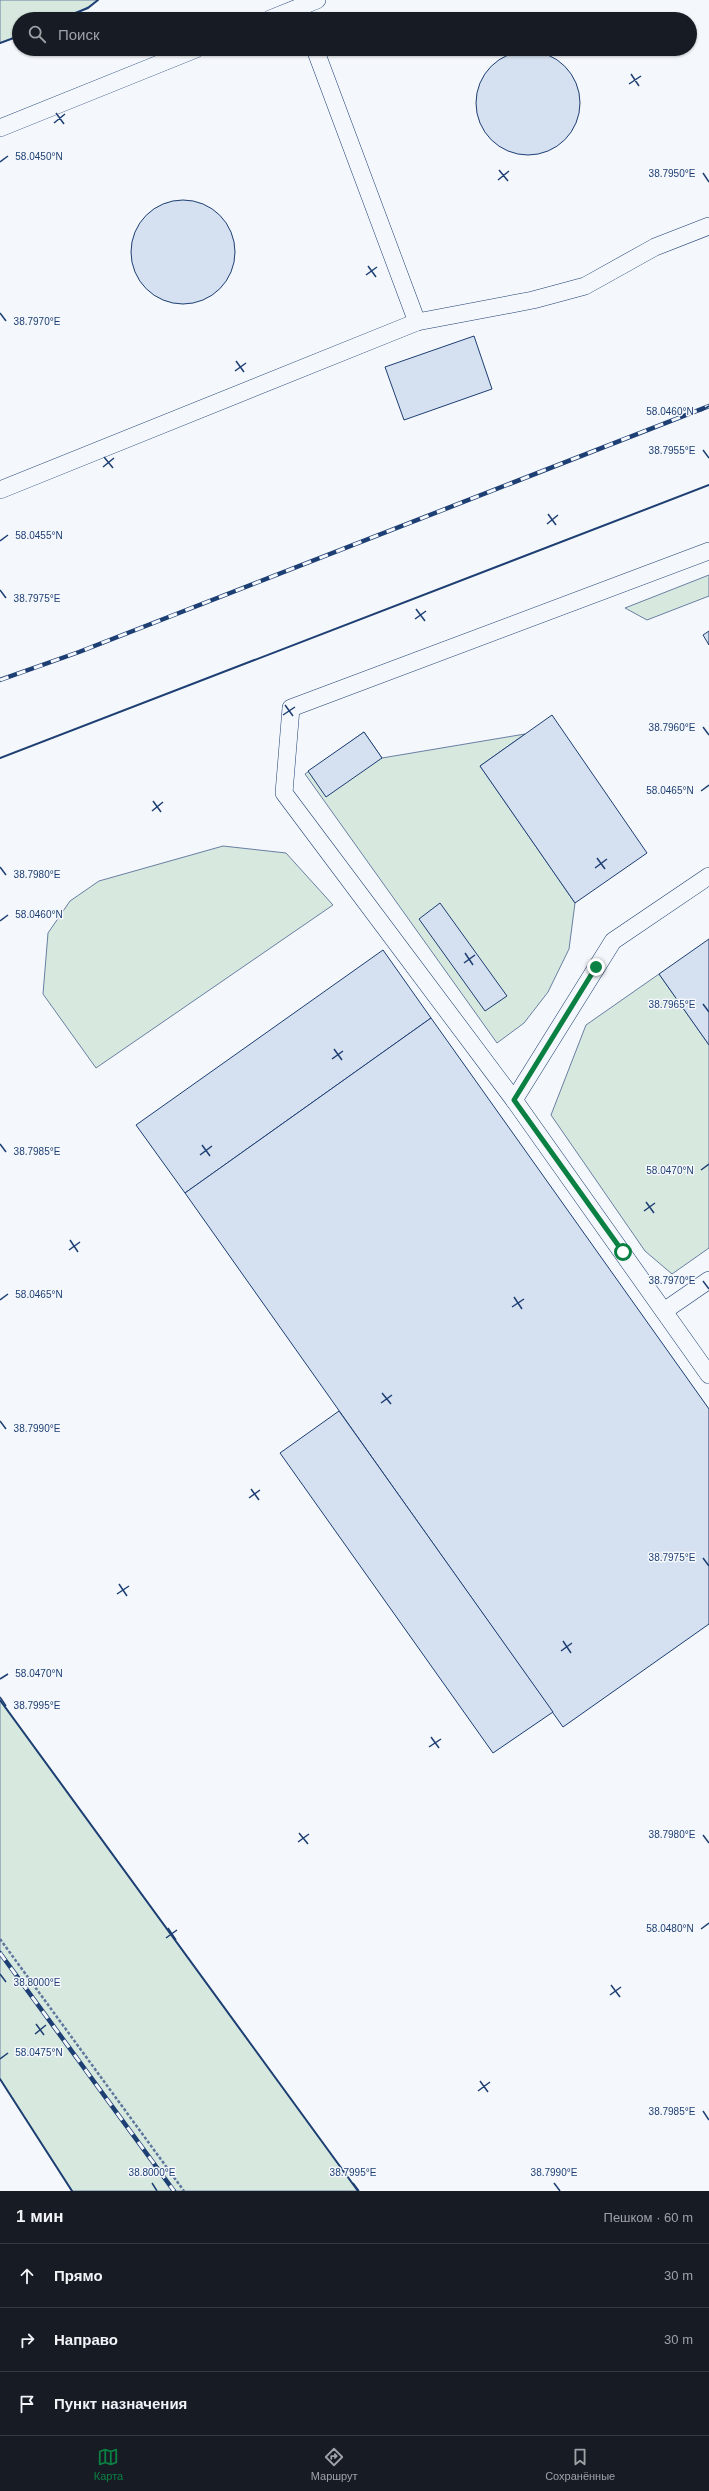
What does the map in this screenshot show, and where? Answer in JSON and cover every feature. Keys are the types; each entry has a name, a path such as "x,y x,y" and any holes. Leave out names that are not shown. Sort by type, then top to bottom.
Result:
{"lane":[{"path":"303,12 317,0"},
{"path":"0,128 179,56"},
{"path":"319,56 417,322"},
{"path":"0,490 417,322 533,300 585,286 655,248 709,226"},
{"path":"709,551 291,708 284,793 514,1100 709,1375"},
{"path":"514,1100 612,941 709,876"},
{"path":"664,1311 709,1280"}],"path":[{"path":"0,1939 184,2191"}],"shaded area":[{"path":"0,0 98,0 77,12 12,12 12,39 0,43"},
{"path":"709,575 709,596 647,620 625,608"},
{"path":"364,732 382,758 525,734 480,766 575,903 569,949 548,992 524,1023 497,1043 305,774"},
{"path":"223,846 286,853 333,905 96,1068 43,994 48,933 70,901 99,881"},
{"path":"659,974 709,1045 709,1248 672,1274 645,1251 551,1115 586,1025"},
{"path":"0,1700 358,2191 72,2191 0,2079"}],"building":[{"path":"506,56 550,56 565,66 576,83 579,93 579,113 571,132 565,140 557,146 538,154 518,154 499,146 491,140 485,132 477,113 477,93 480,83 491,66"},
{"path":"183,200 203,204 220,215 231,232 235,252 231,272 220,289 203,300 183,304 163,300 146,289 135,272 131,252 135,232 146,215 163,204"},
{"path":"474,336 492,389 404,420 385,367"},
{"path":"709,631 709,645 703,635"},
{"path":"552,715 647,853 575,903 480,766"},
{"path":"364,732 382,758 326,797 308,771"},
{"path":"440,903 507,996 485,1011 419,919"},
{"path":"709,939 709,1045 659,974"},
{"path":"383,950 431,1018 185,1193 136,1125"},
{"path":"431,1018 709,1409 709,1624 563,1727 185,1193"},
{"path":"339,1411 553,1712 493,1753 280,1453"}],"railway":[{"path":"0,680 79,652 709,406"},
{"path":"0,1953 174,2191"}],"wall":[{"path":"78,12 88,8 98,0"},
{"path":"0,43 12,39"},
{"path":"0,758 709,485"},
{"path":"0,1700 358,2191"},
{"path":"0,2079 72,2191"}],"route":[{"path":"596,967 514,1100 623,1252"}]}
